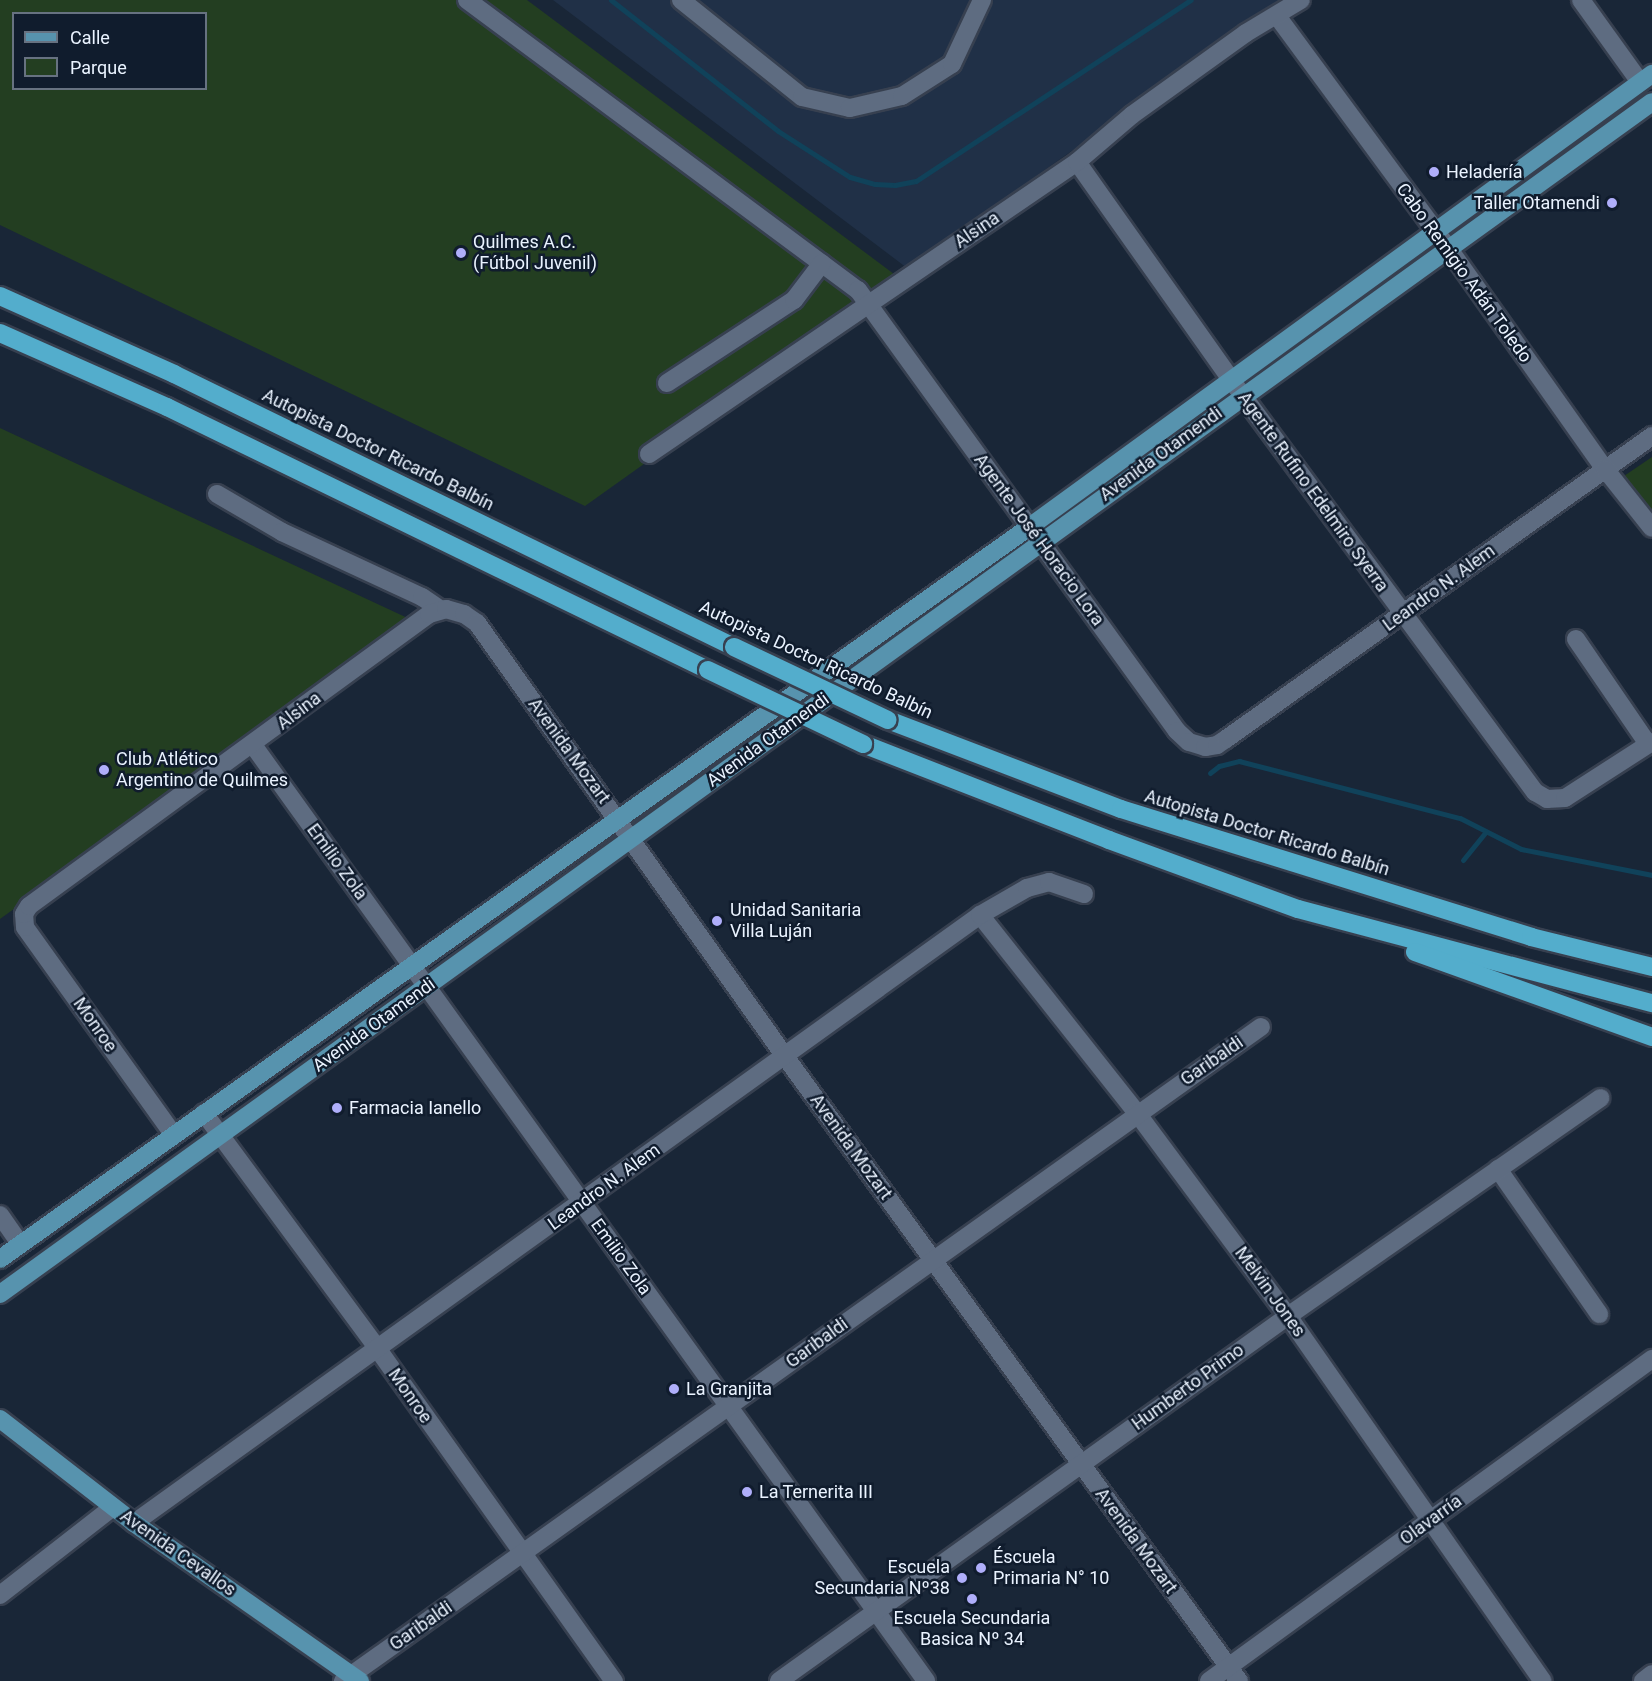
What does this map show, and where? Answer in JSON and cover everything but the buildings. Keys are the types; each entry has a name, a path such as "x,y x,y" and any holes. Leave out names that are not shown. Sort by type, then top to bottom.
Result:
{"highway":[{"name":"Autopista Doctor Ricardo Balbín","path":"0,296 174,374 888,720 1121,809 1531,937 1652,967"},
{"path":"0,333 168,406 863,744 1109,840 1652,1037"},
{"path":"1298,909 1652,1003"},
{"path":"1531,937 1652,958"}],"main road":[{"name":"Avenida Otamendi","path":"0,1294 631,838 1034,535 1237,388 1436,233 1646,78"},
{"name":"Avenida Otamendi","path":"1237,388 1449,249 1652,102"},
{"name":"Avenida Otamendi","path":"0,1259 172,1134 618,819 1034,535"},
{"name":"Avenida Cevallos","path":"0,1419 134,1523 351,1679"}],"street":[{"name":"Agente José Horacio Lora","path":"467,0 858,290 870,303 1034,535 1177,731 1189,742 1205,747 1217,745 1226,739"},
{"path":"681,0 802,97 850,108 902,96 952,64 982,0"},
{"name":"Alsina","path":"649,454 1077,162 1132,115 1246,33 1301,0"},
{"path":"1581,0 1646,78"},
{"name":"Cabo Remigio Adán Toledo","path":"1277,16 1449,249 1605,470 1652,528"},
{"name":"Agente Rufino Edelmiro Syerra","path":"1077,162 1402,615 1535,792 1547,799 1565,798 1650,743"},
{"path":"667,383 794,300 822,263"},
{"name":"Leandro N. Alem","path":"1226,739 1652,436"},
{"path":"217,494 282,532 422,597 441,610"},
{"name":"Alsina","path":"24,914 29,906 429,614 441,610"},
{"name":"Avenida Mozart","path":"441,610 464,614 477,623 1080,1466 1234,1674"},
{"path":"1576,639 1650,743"},
{"name":"Emilio Zola","path":"252,745 926,1681"},
{"name":"Leandro N. Alem","path":"134,1523 980,915 1027,888 1049,882 1084,894"},
{"name":"Monroe","path":"24,914 25,927 172,1134"},
{"name":"Melvin Jones","path":"980,915 1137,1113 1288,1316 1543,1681"},
{"name":"Garibaldi","path":"351,1679 1137,1113 1262,1027"},
{"name":"Humberto Primo","path":"779,1681 1288,1316 1601,1098"},
{"name":"Monroe","path":"204,1113 377,1348 614,1681"},
{"path":"1498,1169 1599,1314"},
{"path":"0,1215 20,1244"},
{"name":"Olavarría","path":"1209,1681 1234,1674 1431,1520 1652,1359"},
{"path":"0,1595 113,1507"},
{"path":"1643,1681 1652,1674"}],"shaded area":[{"path":"553,0 1284,0 907,268"}],"green space":[{"name":"Quilmes A.C. (Fútbol Juvenil)","path":"0,0 527,0 902,280 585,506 0,225"},
{"name":"Club Atlético Argentino de Quilmes","path":"0,428 414,621 0,919"},
{"path":"1652,457 1652,516 1624,476"}],"waterway":[{"path":"611,0 778,131 850,177 875,184 895,185 916,181 1191,0"},
{"path":"1210,773 1219,766 1239,761 1460,818 1521,849 1652,875"},
{"path":"1463,860 1486,832"}],"place":[{"name":"Heladería","path":"1434,172"},
{"name":"Taller Otamendi","path":"1612,203"},
{"name":"Quilmes A.C. (Fútbol Juvenil)","path":"461,253"},
{"name":"Club Atlético Argentino de Quilmes","path":"104,770"},
{"name":"Unidad Sanitaria Villa Luján","path":"717,921"},
{"name":"Farmacia Ianello","path":"337,1108"},
{"name":"La Granjita","path":"674,1389"},
{"name":"La Ternerita III","path":"747,1492"},
{"name":"Éscuela Primaria N° 10","path":"981,1568"},
{"name":"Escuela Secundaria Nº38","path":"962,1578"},
{"name":"Escuela Secundaria Basica Nº 34","path":"972,1599"}]}
